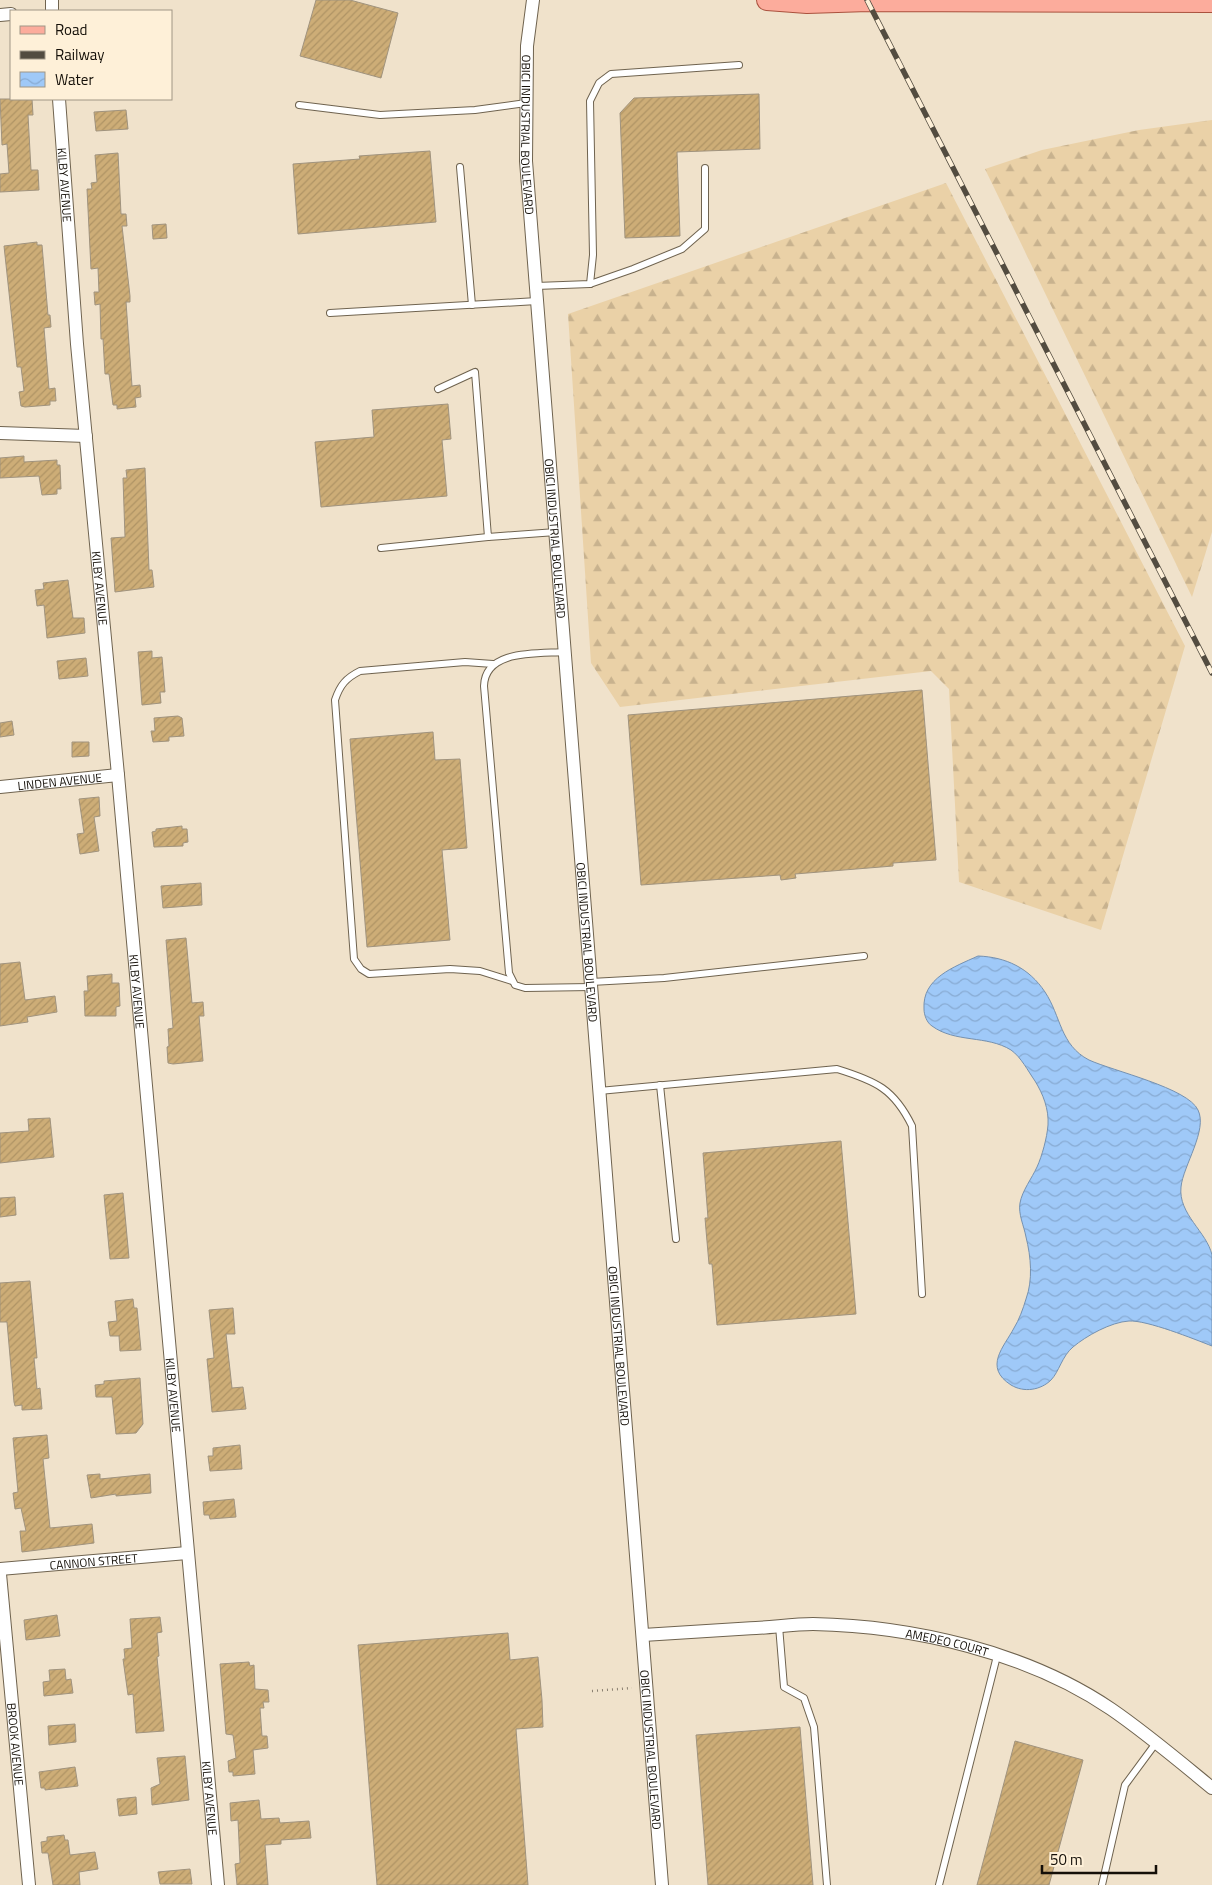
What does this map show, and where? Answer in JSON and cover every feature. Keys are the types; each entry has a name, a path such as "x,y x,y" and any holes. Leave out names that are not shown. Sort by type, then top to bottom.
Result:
{"main road":[{"path":"767,0 807,3 952,0 1212,2"}],"street":[{"name":"OBICI INDUSTRIAL BOULEVARD","path":"533,0 527,46 526,161 662,1885"},
{"name":"KILBY AVENUE","path":"59,100 77,344 118,775 218,1885"},
{"path":"0,432 86,436"},
{"name":"LINDEN AVENUE","path":"0,786 118,775"},
{"name":"CANNON STREET","path":"0,1569 187,1554"},
{"name":"BROOK AVENUE","path":"0,1574 29,1885"},
{"name":"AMEDEO COURT","path":"643,1635 811,1624 867,1627 924,1636 1023,1663 1066,1683 1110,1708 1212,1788"}],"lane":[{"path":"590,284 594,255 590,101 599,83 612,74 739,66"},
{"path":"299,105 380,115 475,110 526,104"},
{"path":"460,167 472,305"},
{"path":"536,286 590,284 682,249 705,229 704,168"},
{"path":"330,313 537,301"},
{"path":"438,390 475,372 488,537"},
{"path":"381,548 556,532"},
{"path":"565,652 506,658 493,664 465,662 360,671 348,677 344,682 335,700 354,959 361,970 369,974 450,969 480,971 512,981 519,987 525,988 664,978 864,956"},
{"path":"493,664 486,675 484,686 504,932 512,981"},
{"path":"599,1091 838,1068 870,1078 901,1103 912,1126 922,1294"},
{"path":"660,1085 676,1239"},
{"path":"779,1626 784,1687 804,1698 814,1727 827,1885"},
{"path":"939,1885 997,1656"},
{"path":"1102,1885 1125,1785 1156,1743"}],"path":[{"path":"592,1691 647,1687"}],"green space":[{"path":"1212,120 1212,532 1192,597 985,169 1042,150 1139,130"},
{"path":"946,183 1185,646 1101,930 959,882 949,689 931,671 620,707 591,663 568,314"}],"water":[{"path":"978,956 998,959 1016,965 1032,976 1045,992 1062,1029 1079,1054 1089,1060 1180,1094 1198,1110 1200,1128 1183,1178 1181,1197 1188,1214 1205,1238 1212,1255 1212,1346 1158,1327 1137,1321 1129,1321 1107,1327 1078,1343 1066,1355 1051,1380 1037,1388 1027,1390 1011,1385 998,1371 998,1357 1016,1325 1028,1292 1030,1260 1020,1216 1020,1203 1041,1158 1047,1136 1048,1119 1041,1091 1015,1053 1002,1045 992,1042 951,1035 930,1025 926,1019 924,1011 928,989 941,975 950,969"}],"building":[{"path":"316,0 350,0 398,13 381,78 300,56"},
{"path":"759,94 760,149 677,152 680,236 625,238 620,113 634,98"},
{"path":"0,99 32,100 33,115 28,115 31,170 38,170 39,190 0,192 0,174 9,173 7,144 2,145"},
{"path":"126,110 128,129 96,131 94,112"},
{"path":"430,151 436,222 298,234 293,164 360,159 359,156"},
{"path":"118,153 121,214 126,214 127,226 122,226 130,296 130,302 126,302 132,386 140,385 141,397 135,398 136,407 117,409 117,405 113,405 109,374 105,374 100,304 95,305 94,292 99,292 98,268 91,269 87,189 92,189 91,183 97,182 95,155"},
{"path":"166,224 167,238 153,239 152,225"},
{"path":"37,242 37,245 42,245 48,315 50,315 51,327 44,328 49,389 55,388 56,401 50,401 50,405 25,407 21,406 19,392 24,391 21,367 17,367 4,246"},
{"path":"448,404 451,439 442,440 447,496 321,507 315,442 374,437 372,410"},
{"path":"24,456 24,462 57,460 57,465 60,465 61,489 57,489 57,494 42,495 39,476 0,478 0,458"},
{"path":"145,468 149,570 152,570 154,587 115,592 111,538 125,537 123,478 127,478 126,470"},
{"path":"68,580 73,618 84,618 85,633 47,638 44,605 37,606 35,590 44,589 43,583"},
{"path":"152,651 152,658 162,657 165,692 160,692 161,703 142,705 138,652"},
{"path":"86,658 88,676 59,679 57,661"},
{"path":"922,690 936,860 893,863 893,866 795,874 796,878 781,880 780,875 641,885 628,715"},
{"path":"178,716 182,718 184,736 169,737 169,741 153,742 151,731 155,731 154,718"},
{"path":"12,721 14,735 0,737 0,723"},
{"path":"433,732 435,760 460,759 467,848 442,850 450,940 367,947 350,739"},
{"path":"72,742 89,742 89,756 72,757"},
{"path":"99,797 100,816 94,817 99,851 80,854 77,834 84,833 79,799"},
{"path":"182,826 182,829 187,829 188,842 183,843 183,846 154,847 152,832 156,831 156,829"},
{"path":"201,883 202,905 163,908 161,886"},
{"path":"186,938 192,1003 203,1002 204,1016 199,1016 203,1061 173,1064 168,1063 167,1047 169,1046 168,1029 173,1028 166,940"},
{"path":"20,962 25,1000 55,996 57,1012 27,1017 28,1022 0,1026 0,964"},
{"path":"112,974 112,983 119,983 120,1006 116,1007 116,1016 85,1016 84,991 88,991 87,976"},
{"path":"50,1118 54,1157 0,1163 0,1133 29,1131 28,1119"},
{"path":"841,1141 856,1314 717,1325 712,1264 709,1264 705,1218 708,1218 703,1153"},
{"path":"123,1193 129,1258 110,1259 104,1195"},
{"path":"15,1197 16,1215 0,1217 0,1198"},
{"path":"30,1281 37,1358 34,1358 37,1389 40,1388 42,1409 22,1410 22,1405 15,1406 14,1402 7,1322 0,1322 0,1283"},
{"path":"133,1299 134,1308 137,1308 141,1350 120,1351 119,1336 110,1336 108,1322 117,1321 115,1301"},
{"path":"233,1308 235,1334 226,1334 232,1388 243,1387 246,1409 212,1412 207,1359 214,1358 209,1310"},
{"path":"140,1378 143,1424 136,1433 116,1434 112,1397 96,1397 95,1385 104,1384 104,1381"},
{"path":"47,1435 49,1458 43,1459 50,1528 92,1524 94,1543 22,1552 20,1531 26,1531 21,1508 15,1509 13,1493 18,1492 13,1438"},
{"path":"240,1445 242,1469 210,1471 208,1456 213,1456 213,1448"},
{"path":"100,1474 100,1479 150,1474 151,1493 116,1496 116,1494 91,1498 87,1475"},
{"path":"234,1499 236,1517 210,1519 209,1515 204,1515 203,1502"},
{"path":"57,1615 60,1636 26,1640 24,1620"},
{"path":"160,1617 162,1632 157,1633 159,1656 157,1657 164,1731 136,1733 133,1694 128,1695 123,1659 125,1659 124,1649 132,1648 130,1619"},
{"path":"508,1633 510,1660 538,1657 542,1700 543,1727 516,1729 528,1885 377,1885 358,1645"},
{"path":"249,1662 250,1666 254,1665 255,1689 268,1690 269,1702 263,1702 264,1708 260,1708 262,1736 267,1736 268,1748 253,1750 255,1774 233,1776 233,1772 229,1772 228,1761 236,1758 233,1735 226,1734 220,1664"},
{"path":"65,1669 66,1680 71,1679 73,1693 44,1696 43,1682 50,1681 49,1670"},
{"path":"75,1724 76,1742 49,1745 48,1726"},
{"path":"800,1727 813,1885 708,1885 696,1735"},
{"path":"1015,1741 1083,1760 1049,1885 977,1885"},
{"path":"185,1756 189,1800 152,1805 151,1788 160,1784 157,1758"},
{"path":"75,1767 78,1786 45,1790 45,1788 41,1788 39,1772"},
{"path":"136,1797 137,1814 119,1816 117,1799"},
{"path":"259,1800 261,1819 279,1818 280,1823 309,1821 311,1838 281,1840 281,1844 265,1845 268,1885 237,1885 235,1864 240,1863 238,1820 231,1821 230,1803"},
{"path":"64,1835 65,1840 68,1840 70,1855 95,1852 98,1869 79,1872 80,1885 53,1885 48,1853 42,1853 41,1842 47,1841 47,1837"},
{"path":"190,1869 192,1884 160,1884 158,1872"}],"railway":[{"path":"867,0 1212,673"}]}
